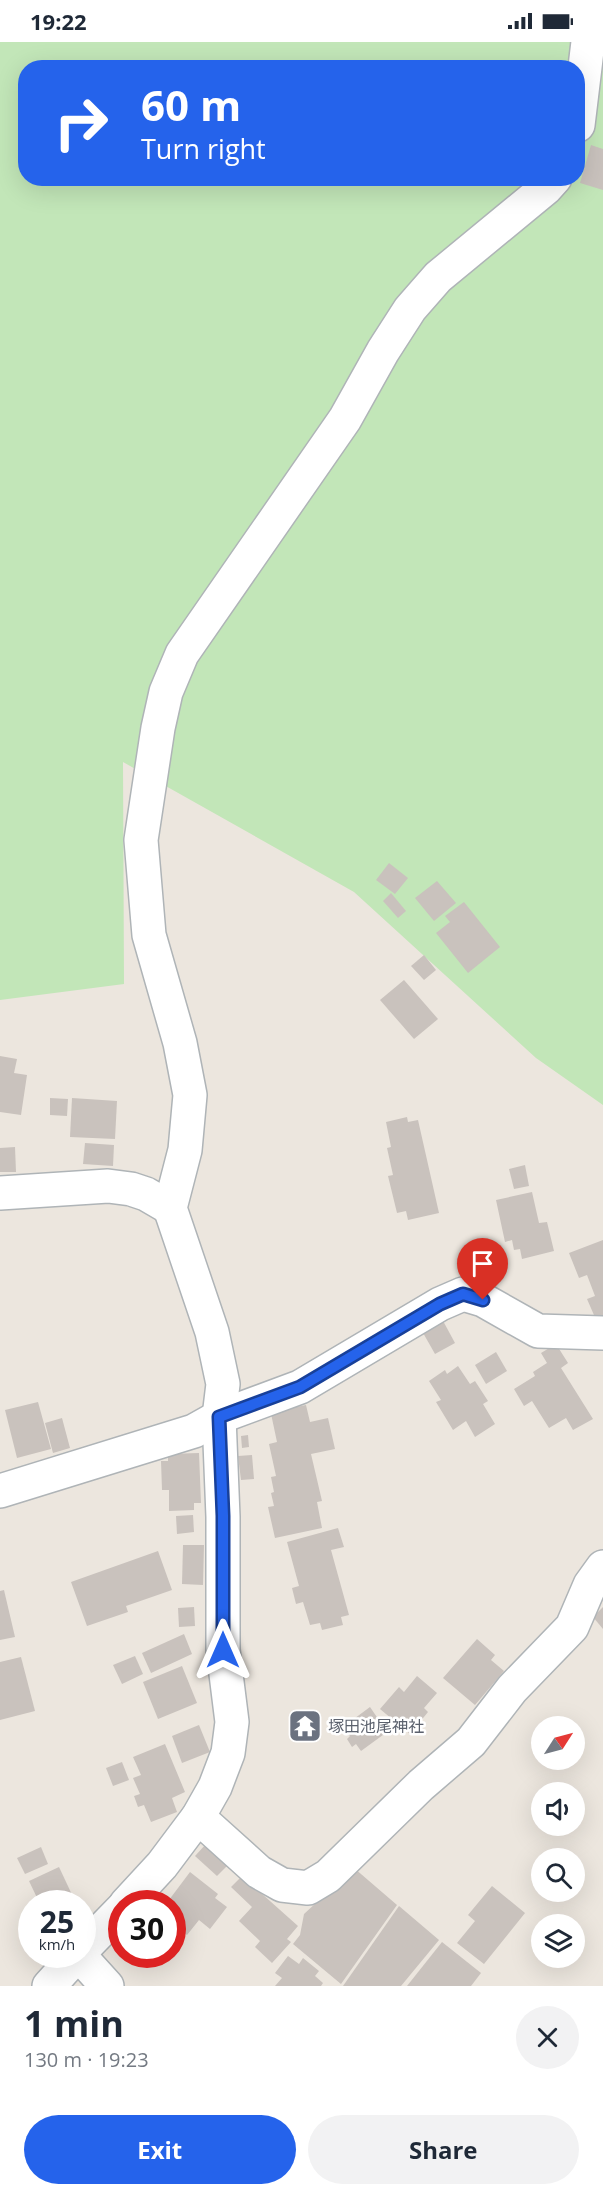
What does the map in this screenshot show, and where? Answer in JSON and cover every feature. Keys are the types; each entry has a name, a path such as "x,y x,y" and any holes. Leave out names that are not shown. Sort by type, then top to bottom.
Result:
{"street":[{"path":"585,67 588,42"},
{"path":"139,1890 162,1865 198,1817 215,1787 228,1753 232,1722 223,1650 223,1516 219,1417 223,1384 212,1332 170,1208 185,1149 190,1095 180,1043 150,935 141,840 158,728 166,692 182,654 345,419 383,351 410,309 438,278 548,186"},
{"path":"0,1193 108,1186 131,1188 170,1208"},
{"path":"0,1491 194,1431 219,1417 300,1387 440,1304 463,1294 483,1300 538,1331 603,1333"},
{"path":"198,1817 259,1872 282,1885 308,1888 328,1876 421,1785 471,1742 513,1689 573,1627 590,1585 603,1567"},
{"path":"96,1936 108,1923"},
{"path":"49,1986 78,1954 107,1986"}],"green space":[{"path":"0,42 603,42 603,1105 536,1058 354,892 123,762 124,984 0,1000"}],"building":[{"path":"591,145 603,149 603,190 585,185 585,166"},
{"path":"389,863 408,878 395,894 376,880"},
{"path":"437,881 456,903 434,921 415,898"},
{"path":"391,893 406,911 398,918 383,901"},
{"path":"464,902 500,947 468,973 436,933 450,922 445,916"},
{"path":"424,955 436,970 424,980 411,966"},
{"path":"404,980 438,1019 414,1039 380,1000"},
{"path":"0,1056 17,1059 14,1073 27,1075 21,1115 0,1112"},
{"path":"50,1098 68,1099 67,1116 50,1115"},
{"path":"72,1098 117,1101 115,1139 70,1137"},
{"path":"407,1117 408,1122 418,1120 439,1213 408,1220 406,1211 397,1213 388,1176 393,1175 387,1148 391,1147 386,1122"},
{"path":"85,1143 114,1145 113,1166 83,1164"},
{"path":"15,1147 16,1172 0,1172 0,1148"},
{"path":"525,1165 529,1186 514,1189 509,1169"},
{"path":"532,1192 539,1223 547,1222 554,1251 522,1259 520,1249 514,1250 512,1240 505,1242 496,1200"},
{"path":"603,1240 603,1320 597,1322 587,1299 595,1296 587,1275 579,1278 569,1253"},
{"path":"442,1319 455,1343 435,1354 422,1331"},
{"path":"556,1344 568,1363 561,1368 593,1419 573,1430 566,1418 549,1428 532,1401 524,1406 514,1389 535,1376 533,1372 547,1363 541,1353"},
{"path":"496,1352 507,1371 486,1384 475,1365"},
{"path":"458,1366 470,1384 475,1381 488,1401 483,1404 495,1424 475,1437 466,1421 453,1430 436,1402 441,1400 429,1381 445,1370 447,1374"},
{"path":"38,1402 51,1449 17,1458 5,1410"},
{"path":"295,1404 296,1407 306,1405 310,1422 328,1418 335,1449 311,1454 322,1501 317,1502 322,1528 275,1538 268,1507 274,1506 271,1477 276,1476 269,1444 277,1442 270,1409"},
{"path":"62,1418 70,1448 53,1453 45,1423"},
{"path":"248,1435 249,1447 242,1448 241,1436"},
{"path":"199,1453 201,1503 194,1503 194,1510 169,1511 169,1490 162,1490 161,1461 168,1461 168,1454"},
{"path":"252,1455 254,1479 241,1480 238,1456"},
{"path":"193,1515 194,1532 177,1534 176,1516"},
{"path":"338,1528 344,1547 331,1550 349,1615 341,1617 343,1625 322,1630 320,1623 310,1625 303,1602 296,1604 292,1588 299,1586 287,1542"},
{"path":"183,1545 204,1545 203,1585 182,1584"},
{"path":"158,1551 172,1590 126,1606 128,1612 87,1626 71,1582"},
{"path":"4,1590 15,1637 0,1640 0,1591"},
{"path":"194,1607 195,1626 179,1627 178,1608"},
{"path":"603,1607 603,1629 593,1617"},
{"path":"184,1634 192,1654 151,1673 142,1653"},
{"path":"477,1639 495,1655 491,1660 504,1671 475,1705 443,1678"},
{"path":"135,1656 143,1674 122,1684 113,1665"},
{"path":"21,1657 35,1711 0,1720 0,1662"},
{"path":"182,1666 197,1703 158,1719 143,1682"},
{"path":"417,1676 437,1693 424,1708 428,1712 410,1734 380,1709 399,1687 404,1692"},
{"path":"370,1707 387,1732 361,1751 356,1744 352,1747 347,1739 350,1736 343,1727"},
{"path":"199,1725 210,1752 182,1763 172,1736"},
{"path":"165,1744 185,1792 172,1798 177,1812 151,1822 144,1805 138,1807 134,1796 140,1794 133,1778 141,1775 133,1757"},
{"path":"122,1762 129,1780 113,1786 106,1768"},
{"path":"207,1843 229,1864 217,1876 195,1856"},
{"path":"41,1847 48,1864 25,1874 17,1858"},
{"path":"59,1867 70,1890 33,1890 29,1881"},
{"path":"354,1868 397,1905 341,1984 293,1944 300,1935 304,1914"},
{"path":"190,1872 218,1894 215,1898 227,1907 210,1929 199,1920 187,1935 186,1890 176,1890"},
{"path":"242,1876 298,1926 287,1939 291,1942 272,1963 255,1947 260,1941 239,1921 252,1907 231,1887"},
{"path":"492,1886 525,1913 484,1964 457,1943 475,1921 468,1915"},
{"path":"399,1906 439,1940 401,1986 343,1986"},
{"path":"442,1942 481,1973 471,1986 407,1986"},
{"path":"288,1956 299,1964 303,1958 319,1971 315,1976 323,1983 321,1986 275,1986 282,1978 275,1973"}],"place":[{"name":"塚田池尾神社","path":"305,1726"}],"route":[{"path":"223,1650 223,1516 219,1417 300,1387 440,1304 463,1294 483,1300"}]}
